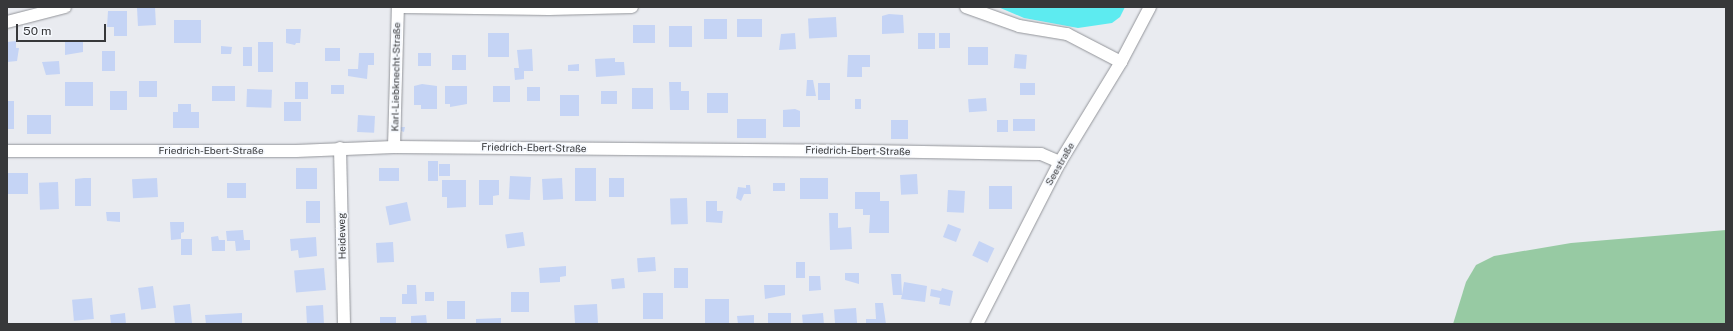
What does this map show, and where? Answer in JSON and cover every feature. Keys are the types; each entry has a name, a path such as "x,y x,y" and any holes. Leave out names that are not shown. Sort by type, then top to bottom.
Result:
{"street":[{"path":"7,22 65,7"},
{"name":"Karl-Liebknecht-Straße","path":"394,147 398,7"},
{"path":"403,7 549,9 632,7"},
{"path":"966,7 1012,24 1067,34 1121,62"},
{"name":"Seestraße","path":"977,324 1060,162 1121,62 1150,7"},
{"name":"Friedrich-Ebert-Straße","path":"7,151 296,151 340,148 394,147 1041,154 1060,162"},
{"name":"Heideweg","path":"340,148 344,324"}],"green space":[{"path":"1726,230 1726,324 1453,324 1466,282 1476,265 1494,256 1571,243"}],"water":[{"path":"998,7 1125,7 1120,17 1112,23 1078,28 1024,18"}],"building":[{"path":"155,7 156,25 138,26 137,8"},
{"path":"108,11 127,11 127,36 114,36 114,27 107,27"},
{"path":"889,14 903,15 904,33 882,34 882,16"},
{"path":"836,17 837,37 809,38 808,18"},
{"path":"704,19 727,19 727,39 704,39"},
{"path":"737,19 762,19 762,37 737,37"},
{"path":"174,20 201,20 201,43 174,43"},
{"path":"633,25 655,25 655,43 633,43"},
{"path":"669,26 692,26 692,47 669,47"},
{"path":"286,29 301,29 300,43 296,43 295,45 286,43"},
{"path":"488,33 509,33 509,57 488,57"},
{"path":"795,33 796,49 779,50 781,34"},
{"path":"918,33 935,33 935,49 918,49"},
{"path":"939,33 950,33 950,48 939,48"},
{"path":"65,40 83,41 83,52 65,55"},
{"path":"16,41 16,48 19,48 17,61 7,62 7,42"},
{"path":"258,42 273,42 273,72 258,72"},
{"path":"221,46 232,47 231,54 221,54"},
{"path":"243,47 252,47 252,66 243,66"},
{"path":"968,47 988,47 988,65 968,65"},
{"path":"325,48 340,48 340,61 325,61"},
{"path":"532,49 533,71 524,71 524,79 515,80 514,68 519,68 517,50"},
{"path":"102,51 115,51 115,71 102,71"},
{"path":"359,53 374,53 374,65 368,65 367,79 348,76 348,69 358,69"},
{"path":"418,53 431,53 431,66 418,66"},
{"path":"1015,54 1027,55 1026,69 1014,68"},
{"path":"452,55 466,55 466,70 452,70"},
{"path":"848,55 870,55 870,67 862,67 862,77 847,77"},
{"path":"615,58 615,62 624,62 625,75 596,77 595,59"},
{"path":"59,61 60,74 46,75 42,62"},
{"path":"579,64 579,71 568,71 568,65"},
{"path":"807,80 813,80 816,96 806,96"},
{"path":"139,81 157,81 157,97 139,97"},
{"path":"65,82 93,82 93,106 65,106"},
{"path":"295,82 308,82 308,99 295,99"},
{"path":"669,82 681,82 681,91 689,91 689,110 670,110"},
{"path":"818,83 830,83 830,100 818,100"},
{"path":"1020,83 1035,83 1035,95 1020,95"},
{"path":"422,84 437,86 437,109 421,109 421,105 414,105 414,86"},
{"path":"331,85 344,85 344,94 331,94"},
{"path":"212,86 235,86 235,101 212,101"},
{"path":"445,86 467,86 467,104 450,107 450,104 445,104"},
{"path":"493,86 510,86 510,102 493,102"},
{"path":"527,87 540,87 540,101 527,101"},
{"path":"632,88 653,88 653,109 632,109"},
{"path":"247,89 272,90 271,108 246,107"},
{"path":"110,91 127,91 127,110 110,110"},
{"path":"601,91 617,91 617,104 601,104"},
{"path":"707,93 728,93 728,113 707,113"},
{"path":"560,95 579,95 579,116 560,116"},
{"path":"986,98 987,111 969,112 968,99"},
{"path":"855,99 861,99 861,109 855,109"},
{"path":"7,101 14,101 14,129 7,129"},
{"path":"284,102 301,102 301,121 284,121"},
{"path":"178,104 191,104 191,112 199,112 199,128 173,128 173,112 178,112"},
{"path":"795,109 800,111 800,127 783,127 783,110"},
{"path":"27,115 51,115 51,134 27,134"},
{"path":"358,115 375,116 374,133 357,132"},
{"path":"737,119 766,119 766,138 737,138"},
{"path":"1013,119 1035,119 1035,131 1013,131"},
{"path":"891,120 908,120 908,139 891,139"},
{"path":"997,120 1008,120 1008,132 997,132"},
{"path":"401,127 405,127 404,132 401,131"},
{"path":"428,161 438,161 438,181 428,181"},
{"path":"439,164 450,164 450,176 439,176"},
{"path":"296,168 317,168 317,189 296,189"},
{"path":"379,168 399,168 399,181 379,181"},
{"path":"575,168 596,168 596,201 575,201"},
{"path":"7,173 28,173 28,194 7,194"},
{"path":"917,174 918,194 901,195 900,175"},
{"path":"510,176 531,177 530,200 509,199"},
{"path":"91,178 91,206 75,206 75,179"},
{"path":"157,178 158,197 133,198 132,179"},
{"path":"562,178 563,199 543,200 542,179"},
{"path":"609,178 624,178 624,197 609,197"},
{"path":"800,178 828,178 828,199 800,199"},
{"path":"442,180 466,180 466,207 447,208 447,197 442,197"},
{"path":"479,180 499,180 499,195 493,196 493,205 479,205"},
{"path":"58,182 59,209 40,210 39,183"},
{"path":"227,183 246,183 246,198 227,198"},
{"path":"773,183 785,183 785,191 773,191"},
{"path":"746,185 750,185 751,194 744,194 741,201 736,198 738,187 746,188"},
{"path":"989,186 1012,186 1012,209 989,209"},
{"path":"948,190 965,191 964,213 947,212"},
{"path":"855,192 880,192 880,201 889,201 889,233 869,233 870,215 863,215 863,209 855,209"},
{"path":"687,198 688,224 671,225 670,199"},
{"path":"306,201 320,201 320,223 306,223"},
{"path":"706,201 717,201 717,211 723,211 722,223 706,222"},
{"path":"407,202 411,221 389,225 385,207"},
{"path":"106,212 120,212 120,222 107,221"},
{"path":"829,213 838,213 838,228 851,227 852,249 830,250"},
{"path":"170,222 184,222 184,232 181,233 181,239 171,240"},
{"path":"948,224 961,229 956,242 943,237"},
{"path":"243,230 244,240 250,240 250,250 236,251 235,241 227,241 226,231"},
{"path":"523,232 525,246 507,248 505,235"},
{"path":"218,236 219,240 225,240 225,251 212,251 211,237"},
{"path":"316,237 317,256 299,258 298,250 291,251 290,239"},
{"path":"181,239 192,239 192,255 181,255"},
{"path":"979,241 994,248 988,263 972,256"},
{"path":"393,242 394,262 377,263 376,243"},
{"path":"655,257 656,271 638,272 637,258"},
{"path":"796,262 805,262 805,278 796,278"},
{"path":"566,266 566,276 560,277 560,282 540,283 539,268"},
{"path":"324,268 326,290 296,293 294,271"},
{"path":"674,268 688,268 688,288 674,288"},
{"path":"845,273 859,273 859,284 845,280"},
{"path":"891,274 901,274 902,295 893,295"},
{"path":"809,276 820,276 821,290 809,291"},
{"path":"624,278 625,288 612,289 611,279"},
{"path":"904,282 927,286 925,302 901,299"},
{"path":"407,285 416,285 417,304 402,304 402,294 407,294"},
{"path":"764,285 785,285 785,295 765,299"},
{"path":"153,286 156,308 141,310 138,288"},
{"path":"942,288 953,291 950,306 939,304 940,298 930,296 931,289 941,291"},
{"path":"425,292 434,292 434,301 425,301"},
{"path":"511,292 529,292 529,312 511,312"},
{"path":"643,293 663,293 663,319 643,319"},
{"path":"92,298 94,319 74,321 72,300"},
{"path":"705,299 729,299 729,324 705,324"},
{"path":"447,301 465,301 465,319 447,319"},
{"path":"875,303 883,303 886,324 866,324 866,319 876,319"},
{"path":"190,304 192,324 175,324 173,306"},
{"path":"597,304 598,324 575,324 574,305"},
{"path":"323,305 324,324 307,324 306,306"},
{"path":"856,308 857,324 835,324 834,310"},
{"path":"125,313 126,324 111,324 110,315"},
{"path":"242,313 242,324 206,324 205,315"},
{"path":"768,313 791,313 791,324 768,324"},
{"path":"823,313 824,324 803,324 802,315"},
{"path":"426,315 427,324 411,324 411,316"},
{"path":"754,315 754,324 738,324 737,316"},
{"path":"380,317 396,317 396,324 380,324"},
{"path":"501,318 501,324 476,324 476,319"}]}
